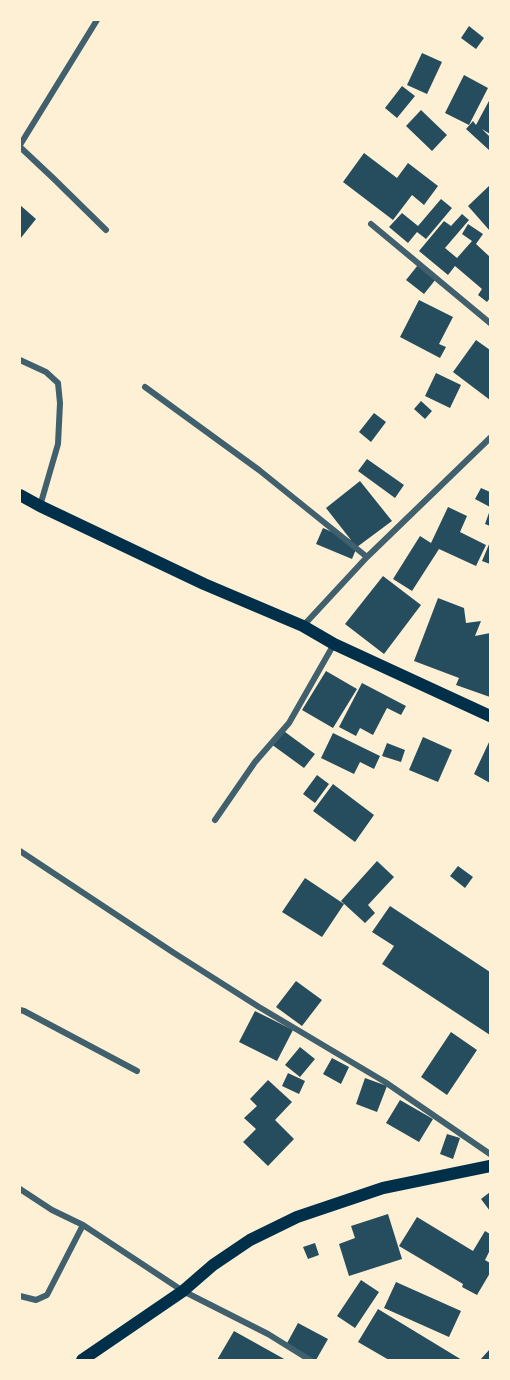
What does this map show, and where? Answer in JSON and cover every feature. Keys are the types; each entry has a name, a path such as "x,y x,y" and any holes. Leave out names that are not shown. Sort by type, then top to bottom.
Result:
{"main road":[{"path":"20,495 204,584 303,626 334,644 490,716"},
{"path":"82,1360 183,1290 213,1264 250,1240 297,1217 383,1188 490,1166"}],"street":[{"path":"97,20 20,146 106,230"},
{"path":"371,224 490,323"},
{"path":"20,360 45,372 58,383 60,403 58,444 40,506"},
{"path":"145,387 259,470 367,557"},
{"path":"303,626 367,557 490,438"},
{"path":"215,820 255,762 289,723 334,644"},
{"path":"20,851 193,965 385,1082 490,1154"},
{"path":"20,1010 137,1071"},
{"path":"20,1189 183,1290 268,1334 310,1360"},
{"path":"20,1296 36,1300 47,1295 83,1226"}],"building":[{"path":"469,26 484,38 476,49 461,38"},
{"path":"422,53 442,62 427,94 407,85"},
{"path":"464,75 488,88 469,125 445,113"},
{"path":"402,86 415,96 397,118 385,108"},
{"path":"490,99 490,134 482,129 490,137 489,150 466,129 473,121 476,125"},
{"path":"421,110 447,135 432,151 406,126"},
{"path":"364,153 397,178 408,163 438,186 424,205 412,195 393,220 343,182"},
{"path":"490,185 490,231 468,206"},
{"path":"441,199 452,208 426,239 417,232 408,243 389,227 402,213 418,226"},
{"path":"20,205 36,219 20,239"},
{"path":"462,214 469,220 445,248 457,258 472,241 462,234 468,224 483,234 476,244 490,257 490,298 487,302 478,295 482,289 455,266 448,275 419,251 444,221 451,226"},
{"path":"418,265 436,279 424,294 406,280"},
{"path":"419,300 453,317 439,344 446,347 440,358 400,337"},
{"path":"476,340 490,350 490,400 453,372"},
{"path":"436,373 461,385 450,408 425,396"},
{"path":"421,401 432,411 425,419 414,409"},
{"path":"374,413 386,422 371,442 359,432"},
{"path":"367,459 404,485 395,498 358,471"},
{"path":"360,481 392,521 357,547 352,559 316,544 323,528 351,540 326,508"},
{"path":"481,488 490,492 490,507 475,499"},
{"path":"448,507 467,516 460,532 486,545 476,566 439,549 412,591 393,579 420,536 431,543"},
{"path":"490,510 490,526 485,524"},
{"path":"490,542 490,564 482,561"},
{"path":"383,576 421,605 384,654 345,624"},
{"path":"438,598 464,608 466,623 481,621 475,636 490,633 490,697 456,685 459,678 414,661"},
{"path":"326,671 357,689 333,728 302,710"},
{"path":"362,683 406,706 401,715 387,708 373,735 360,728 356,736 339,727"},
{"path":"281,729 315,754 304,768 271,744"},
{"path":"333,733 380,756 374,769 360,762 354,774 321,758"},
{"path":"423,737 452,750 438,782 409,770"},
{"path":"490,740 490,783 474,774"},
{"path":"387,743 405,750 401,762 382,756"},
{"path":"317,775 329,784 315,803 303,794"},
{"path":"333,784 374,815 355,842 313,811"},
{"path":"377,861 394,877 368,905 375,913 365,923 341,901"},
{"path":"458,866 473,877 465,888 450,876"},
{"path":"305,878 344,904 322,937 282,912"},
{"path":"390,906 490,972 490,1035 382,964 394,946 372,932"},
{"path":"296,981 322,1000 302,1026 276,1007"},
{"path":"255,1011 293,1030 277,1061 239,1042"},
{"path":"451,1032 477,1050 447,1095 421,1077"},
{"path":"300,1047 315,1059 300,1077 285,1065"},
{"path":"332,1058 349,1067 341,1084 323,1074"},
{"path":"288,1073 305,1081 299,1094 282,1086"},
{"path":"365,1078 387,1086 377,1112 356,1104"},
{"path":"268,1080 292,1102 275,1120 294,1139 268,1166 243,1142 256,1129 244,1118 257,1106 250,1099"},
{"path":"400,1100 433,1119 419,1142 386,1123"},
{"path":"447,1134 460,1138 453,1159 440,1154"},
{"path":"490,1192 490,1211 481,1199"},
{"path":"388,1214 402,1259 349,1276 339,1244 355,1238 351,1226"},
{"path":"417,1217 473,1251 485,1231 490,1234 490,1250 485,1260 490,1263 490,1273 477,1295 462,1287 463,1284 399,1246"},
{"path":"315,1243 319,1255 308,1259 303,1247"},
{"path":"361,1280 379,1292 355,1328 337,1316"},
{"path":"396,1282 461,1311 449,1337 384,1308"},
{"path":"378,1309 462,1360 389,1360 358,1342"},
{"path":"298,1323 328,1339 316,1360 286,1345"},
{"path":"234,1331 286,1360 217,1360"},
{"path":"490,1349 490,1360 480,1360"}]}
